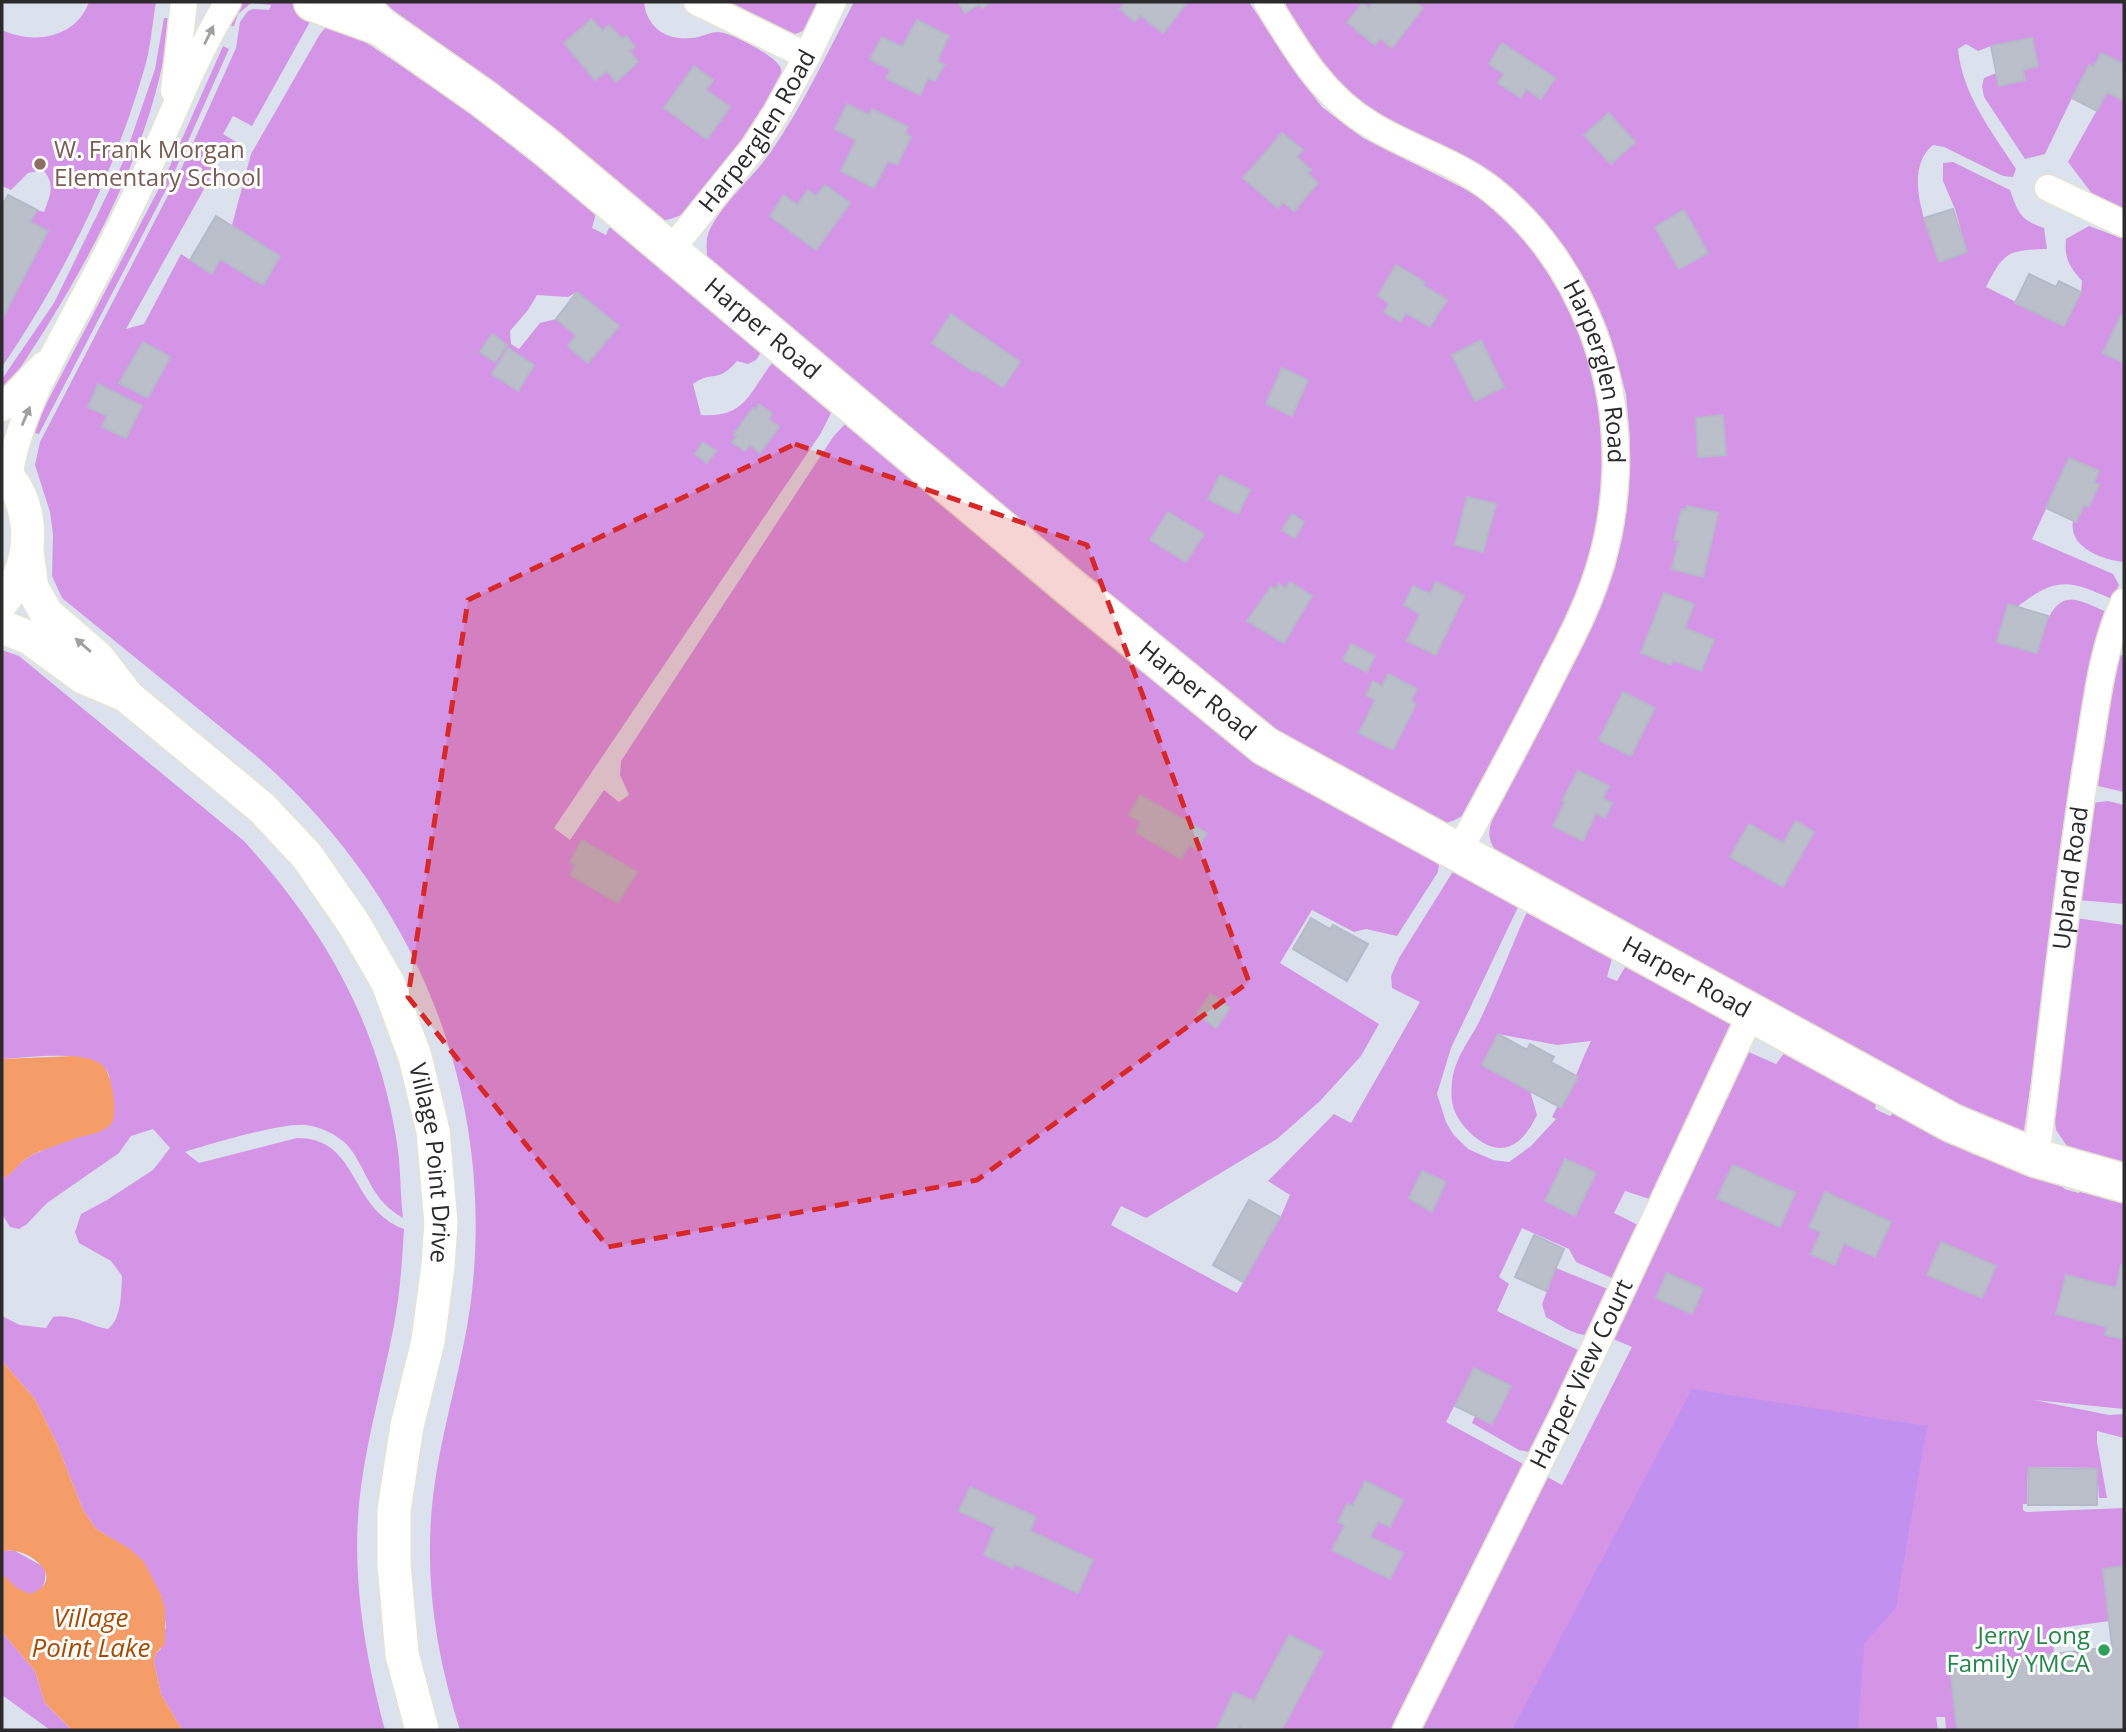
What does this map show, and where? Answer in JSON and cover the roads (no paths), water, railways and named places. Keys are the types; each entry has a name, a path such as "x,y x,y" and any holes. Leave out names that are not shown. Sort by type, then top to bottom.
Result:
{"main road":[{"name":"Harper Road","path":"313,2 368,14 546,147 1090,605 1265,746 1459,850 1952,1123 2036,1158 2124,1183"}],"street":[{"path":"171,113 184,2"},
{"path":"5,475 20,431 52,357 140,189 171,113 228,2"},
{"path":"697,2 807,56"},
{"name":"Harperglen Road","path":"670,251 754,147 776,113 833,2"},
{"name":"Harperglen Road","path":"1267,2 1306,64 1331,94 1371,125 1457,167 1488,187 1512,207 1539,237 1564,271 1584,309 1599,348 1610,389 1616,432 1617,474 1602,561 1573,632 1515,749 1459,850"},
{"path":"2048,188 2124,223"},
{"path":"2,408 52,357"},
{"name":"Village Point Drive","path":"5,475 25,513 32,588 47,614 98,658 128,697 262,808 307,856 354,923 388,983 415,1057 433,1131 441,1223 428,1341 407,1426 394,1510 394,1564 402,1654 422,1730"},
{"path":"2,602 18,581 27,552"},
{"name":"Upland Road","path":"2036,1158 2082,793 2100,688 2115,621 2124,602"},
{"name":"Village Point Drive","path":"2,627 28,637 83,677 128,697"},
{"name":"Harper View Court","path":"1406,1730 1564,1413 1751,1014"}],"water":[{"path":"75,1056 98,1062 107,1072 114,1105 111,1124 98,1132 33,1155 2,1179 2,1059"},
{"name":"Village Point Lake","path":"2,1361 35,1399 57,1444 83,1510 96,1529 130,1549 144,1562 161,1595 165,1609 165,1639 154,1662 161,1694 182,1730 72,1730 45,1703 35,1671 2,1632 2,1574 17,1588 30,1594 42,1588 46,1580 40,1564 32,1558 22,1553 2,1552"}],"place":[{"name":"W. Frank Morgan Elementary School","path":"40,164"},
{"name":"Jerry Long Family YMCA","path":"2104,1650"}]}
